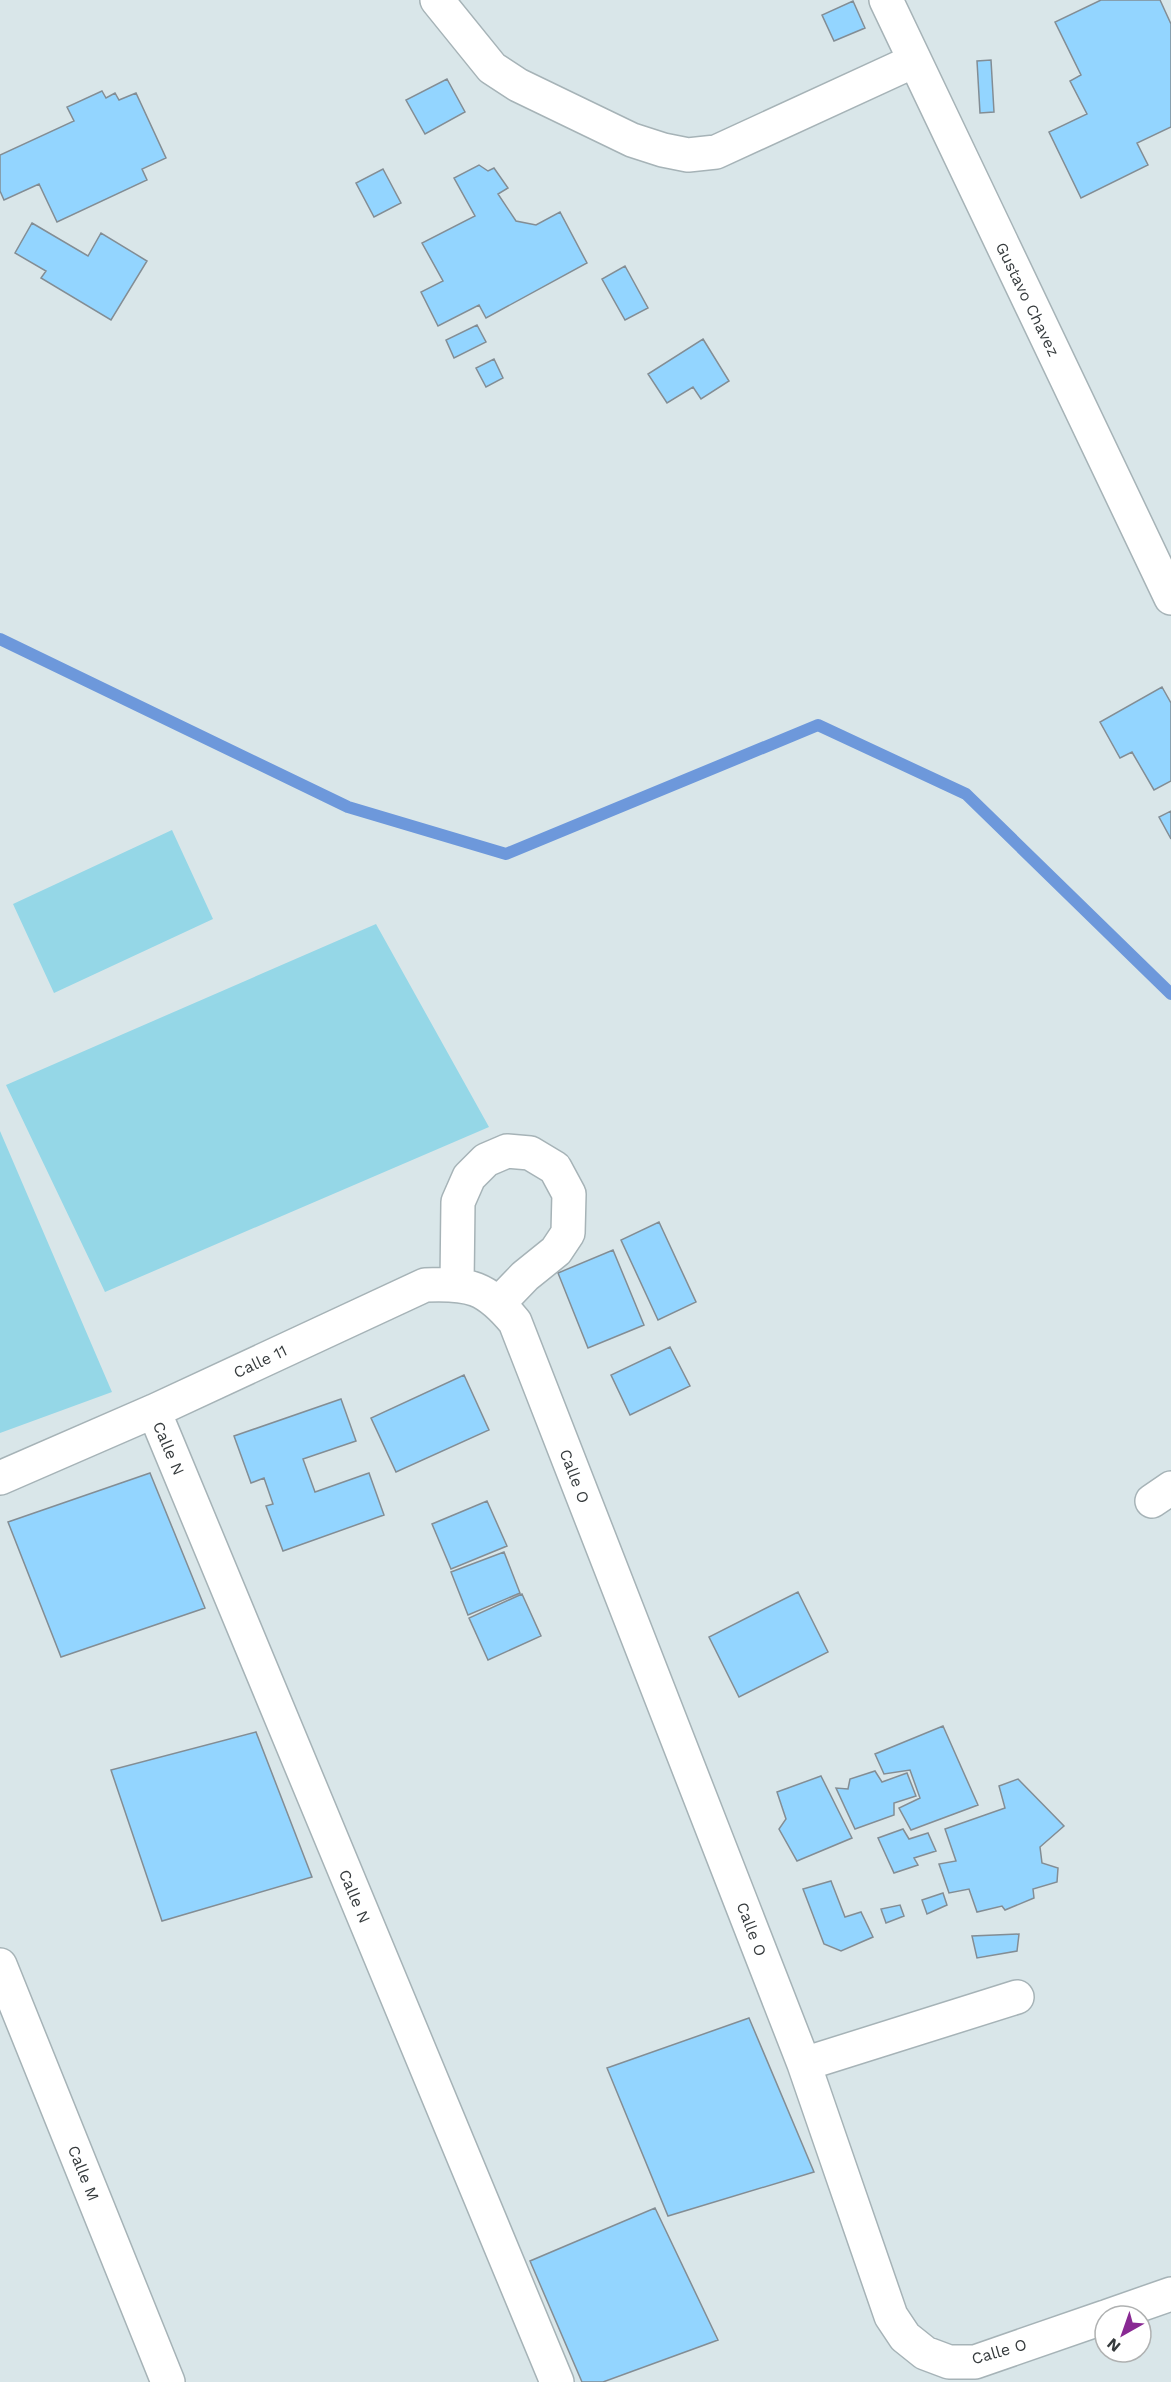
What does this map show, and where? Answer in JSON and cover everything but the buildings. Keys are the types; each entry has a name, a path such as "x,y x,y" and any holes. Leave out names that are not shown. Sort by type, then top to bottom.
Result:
{"street":[{"path":"437,0 492,68 509,79 632,140 688,155 716,152 914,60"},
{"name":"Gustavo Chavez","path":"886,0 1171,598"},
{"path":"457,1284 458,1202 469,1177 486,1160 507,1151 530,1153 555,1168 569,1194 568,1233 556,1251 525,1275 507,1312"},
{"name":"Calle 11","path":"0,1478 154,1411 425,1285 457,1284 479,1290 507,1312"},
{"name":"Calle O","path":"507,1312 804,2064 891,2316 905,2337 925,2353 949,2362 975,2362 1093,2321"},
{"name":"Calle N","path":"154,1411 557,2382"},
{"name":"Calle M","path":"0,1965 168,2382"},
{"path":"804,2064 1017,1997"},
{"name":"Calle O","path":"1141,2304 1171,2294"}],"shaded area":[{"path":"172,830 213,919 54,993 13,904"},
{"path":"376,924 489,1127 105,1292 6,1085"},
{"path":"0,1131 112,1392 0,1433"}],"waterway":[{"path":"0,639 348,807 506,854 818,725 966,794 1171,994"}]}
